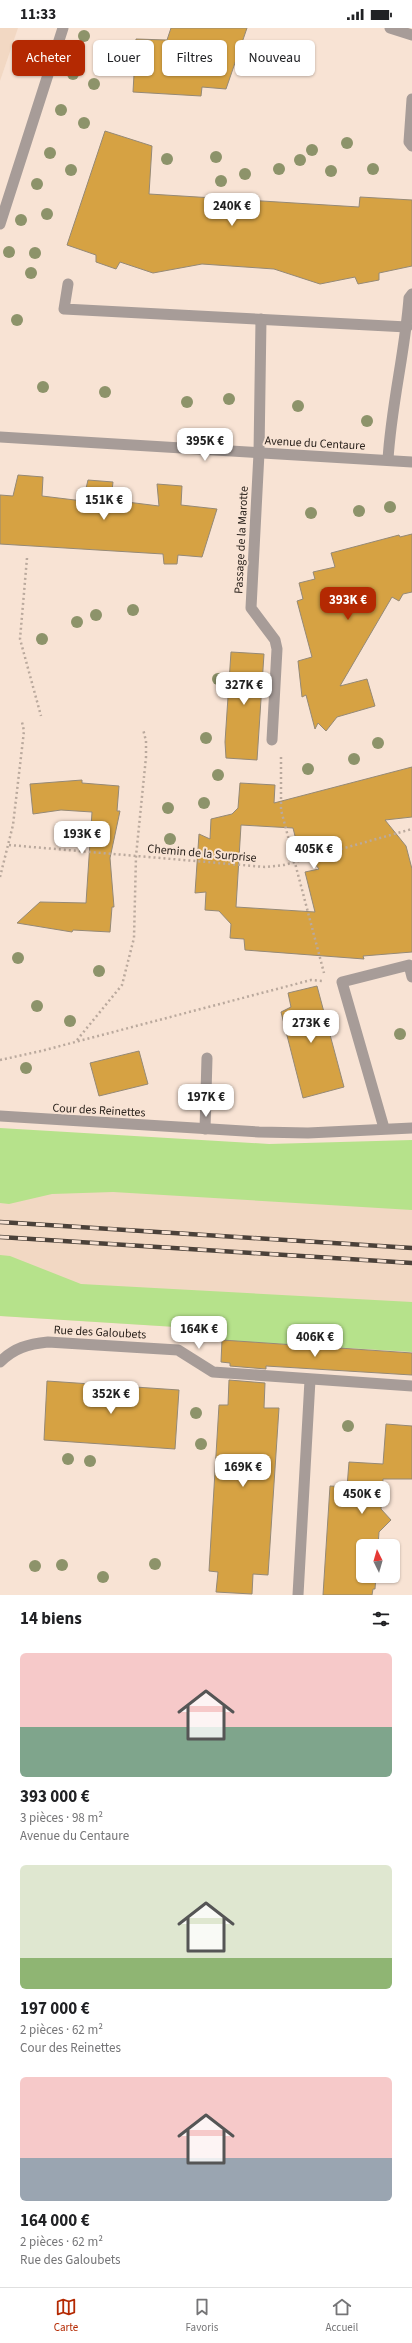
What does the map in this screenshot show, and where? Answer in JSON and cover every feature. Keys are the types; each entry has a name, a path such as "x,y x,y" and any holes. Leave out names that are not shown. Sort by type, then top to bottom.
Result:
{"street":[{"path":"0,224 63,28"},
{"path":"390,28 412,35"},
{"path":"412,99 409,142 412,146"},
{"path":"68,284 64,309 407,326"},
{"path":"388,460 390,426 407,326 409,298 412,294"},
{"name":"Passage de la Marotte","path":"261,319 259,453 251,608 275,640 277,649 272,740"},
{"name":"Avenue du Centaure","path":"0,437 412,462"},
{"path":"384,1128 342,982 409,965 412,977"},
{"path":"205,1129 207,1058"},
{"name":"Cour des Reinettes","path":"0,1116 205,1129 308,1133 384,1128 412,1128"},
{"name":"Rue des Galoubets","path":"0,1362 10,1352 28,1344 55,1343 178,1350 213,1372 412,1386"},
{"path":"298,1595 310,1380"}],"path":[{"path":"27,558 20,639 40,716"},
{"path":"0,877 9,845 24,731 22,722"},
{"path":"76,1041 122,985 134,938 136,856 146,757 146,741 143,729"},
{"path":"0,1060 41,1051 311,980 326,981 281,810 281,755 272,740"},
{"name":"Chemin de la Surprise","path":"9,845 265,867 295,862 412,830"}],"shaded area":[{"path":"0,28 18,28 14,40 12,40 12,46 0,81"},
{"path":"0,1141 412,1170 412,1352 220,1340 208,1329 0,1316"}],"green space":[{"path":"0,1128 269,1144 412,1140 412,1210 113,1192 52,1194 9,1204 0,1203"},
{"path":"0,1255 10,1256 81,1284 412,1302 412,1352 220,1340 208,1329 0,1316"}],"building":[{"path":"171,28 247,28 243,40 235,40 235,63 226,89 202,87 201,96 133,92 134,76 154,76 154,40 136,39 167,40"},
{"path":"105,131 152,146 149,194 359,207 360,197 412,200 412,266 379,273 379,280 358,284 355,277 320,284 274,269 202,264 153,273 120,262 116,269 96,262 96,255 67,245"},
{"path":"18,475 43,477 42,496 83,501 88,480 113,482 111,500 159,506 157,484 182,486 181,505 217,509 202,557 178,555 177,564 164,564 163,554 0,544 0,495 13,496"},
{"path":"412,534 412,592 403,594 399,601 392,597 340,686 367,679 375,706 337,717 326,731 318,723 315,729 306,695 302,697 298,661 312,657 297,601 303,599 299,583 315,579 313,572 335,567 331,553 399,535 400,537"},
{"path":"231,652 264,654 257,760 226,758 225,742"},
{"path":"412,767 412,817 385,820 406,846 412,869 412,952 363,956 364,959 245,950 244,939 230,938 231,924 219,911 205,910 206,892 195,893 199,834 210,839 211,819 232,814 238,808 240,783 275,785 274,803","holes":["241,825 293,828 296,840 319,869 305,872 315,912 236,907"]},
{"path":"82,780 82,783 119,786 117,811 120,811 110,858 114,907 112,907 110,932 73,930 72,932 17,923 40,902 86,903 92,812 61,810 33,814 30,784"},
{"path":"317,986 344,1087 303,1098 281,1012 291,1007 288,993"},
{"path":"139,1051 148,1084 99,1096 90,1063"},
{"path":"222,1340 412,1353 412,1375 266,1366 266,1369 230,1366 230,1363 221,1362"},
{"path":"229,1380 265,1383 264,1408 279,1408 268,1575 253,1574 252,1594 216,1592 218,1572 209,1571 219,1405 228,1405"},
{"path":"47,1381 179,1390 175,1449 44,1440"},
{"path":"386,1424 412,1426 412,1479 383,1479 381,1509 391,1520 379,1532 378,1539 356,1539 356,1583 375,1583 375,1589 373,1589 372,1595 323,1595 330,1486 347,1487 349,1462 383,1464"}],"railway":[{"path":"0,1222 412,1248"},
{"path":"0,1237 412,1263"}]}
